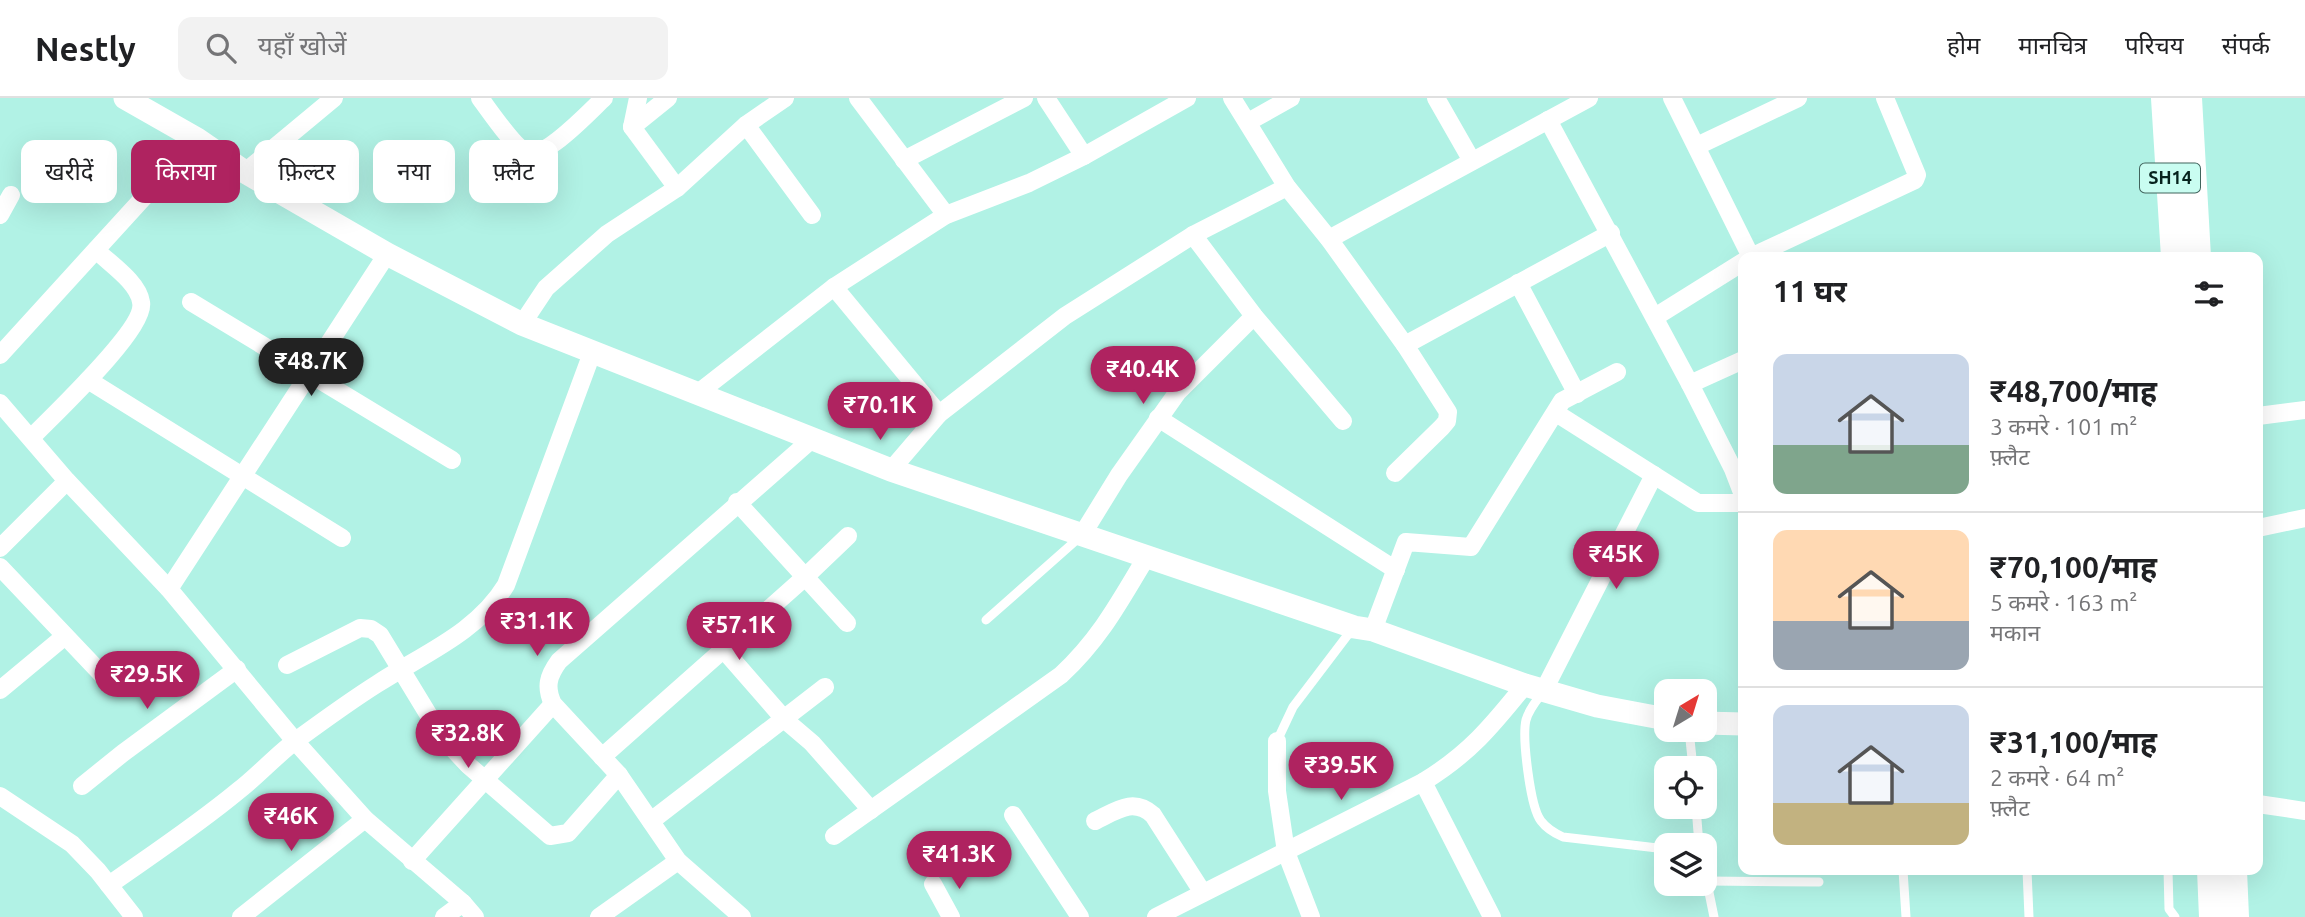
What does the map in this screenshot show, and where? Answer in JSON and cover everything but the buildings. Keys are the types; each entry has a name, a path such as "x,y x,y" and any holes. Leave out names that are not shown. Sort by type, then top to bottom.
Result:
{"main road":[{"name":"SH14","path":"2165,98 2175,252"},
{"name":"SH14","path":"2188,98 2197,252"},
{"path":"2211,875 2213,917"},
{"path":"2233,875 2235,917"}],"street":[{"path":"125,98 154,104 197,139 245,172 387,254 523,324 592,353 891,470 1534,687 1597,706 1654,717"},
{"path":"245,172 334,98"},
{"path":"480,98 524,152 532,154 554,144 604,98"},
{"path":"638,98 632,127 677,188"},
{"path":"632,127 668,98"},
{"path":"858,98 946,215"},
{"path":"904,160 1024,98"},
{"path":"1046,98 1084,156"},
{"path":"698,393 834,287 946,215 1029,183 1084,156 1187,98"},
{"path":"1232,98 1287,187 1329,239 1405,345 1448,412 1447,421 1442,427 1395,473"},
{"path":"1248,122 1291,98"},
{"path":"1436,98 1472,161"},
{"path":"1329,239 1589,98"},
{"path":"1672,98 1749,252"},
{"path":"1697,146 1798,98"},
{"path":"1762,252 1915,180 1917,175 1885,98"},
{"path":"523,324 546,288 607,234 677,188 775,101"},
{"path":"1548,120 1690,384 1738,467"},
{"path":"746,125 812,215"},
{"path":"0,355 197,139"},
{"path":"891,470 939,414 1065,316 1194,235 1287,187"},
{"path":"0,215 11,195"},
{"path":"1405,345 1611,233"},
{"path":"1194,235 1254,316 1343,421"},
{"path":"30,438 88,380 132,328 142,306 139,295 131,284 96,250"},
{"path":"169,589 387,254"},
{"path":"1655,317 1738,265"},
{"path":"1518,283 1577,394"},
{"path":"834,287 939,414"},
{"path":"191,302 452,460"},
{"path":"1082,535 1103,499 1177,393 1254,316"},
{"path":"109,884 200,822 242,789 295,741 377,684 463,632 497,601 506,585 592,353"},
{"path":"1690,384 1738,362"},
{"path":"1363,628 1396,570 1406,542 1471,547 1562,401 1617,372"},
{"path":"88,380 342,538"},
{"path":"0,403 67,481 169,589 295,741 365,819 463,902 475,917"},
{"path":"2263,415 2305,410"},
{"path":"1556,413 1698,503 1738,503"},
{"path":"1158,418 1396,570"},
{"path":"742,917 678,861 619,775 552,704 547,682 559,661 811,439"},
{"path":"1156,917 1423,782 1450,766 1469,750 1534,687 1654,475"},
{"path":"0,548 67,481"},
{"path":"737,502 847,623"},
{"path":"2263,527 2305,518"},
{"path":"602,757 848,536"},
{"path":"834,836 1061,675 1083,655 1100,634 1147,556"},
{"path":"0,567 111,684"},
{"path":"287,665 360,628 371,629 380,635 387,645 442,737 485,780 550,836 568,833 619,775"},
{"path":"0,690 65,636"},
{"path":"724,650 785,720 819,750 871,810"},
{"path":"82,786 123,752 237,669"},
{"path":"651,821 825,688"},
{"path":"412,860 552,704"},
{"path":"1717,723 1738,724"},
{"path":"1277,741 1277,791 1286,852 1311,917"},
{"path":"1423,782 1492,917"},
{"path":"0,796 72,844 109,884 134,917"},
{"path":"1095,821 1120,808 1131,805 1144,807 1153,815 1203,894"},
{"path":"2263,805 2305,811"},
{"path":"1013,815 1080,917"},
{"path":"241,917 365,819"},
{"path":"599,917 678,861"},
{"path":"933,884 951,917"},
{"path":"444,917 463,902"}],"lane":[{"path":"986,620 1082,535"},
{"path":"1277,741 1293,707 1363,628"},
{"path":"1534,687 1525,730 1532,803 1539,820 1549,830 1563,837 1654,848"},
{"path":"1903,875 1906,917"},
{"path":"2027,875 2029,917"},
{"path":"2168,875 2169,909 2175,917"},
{"path":"1717,881 1819,882"},
{"path":"1710,896 1714,917"}]}
